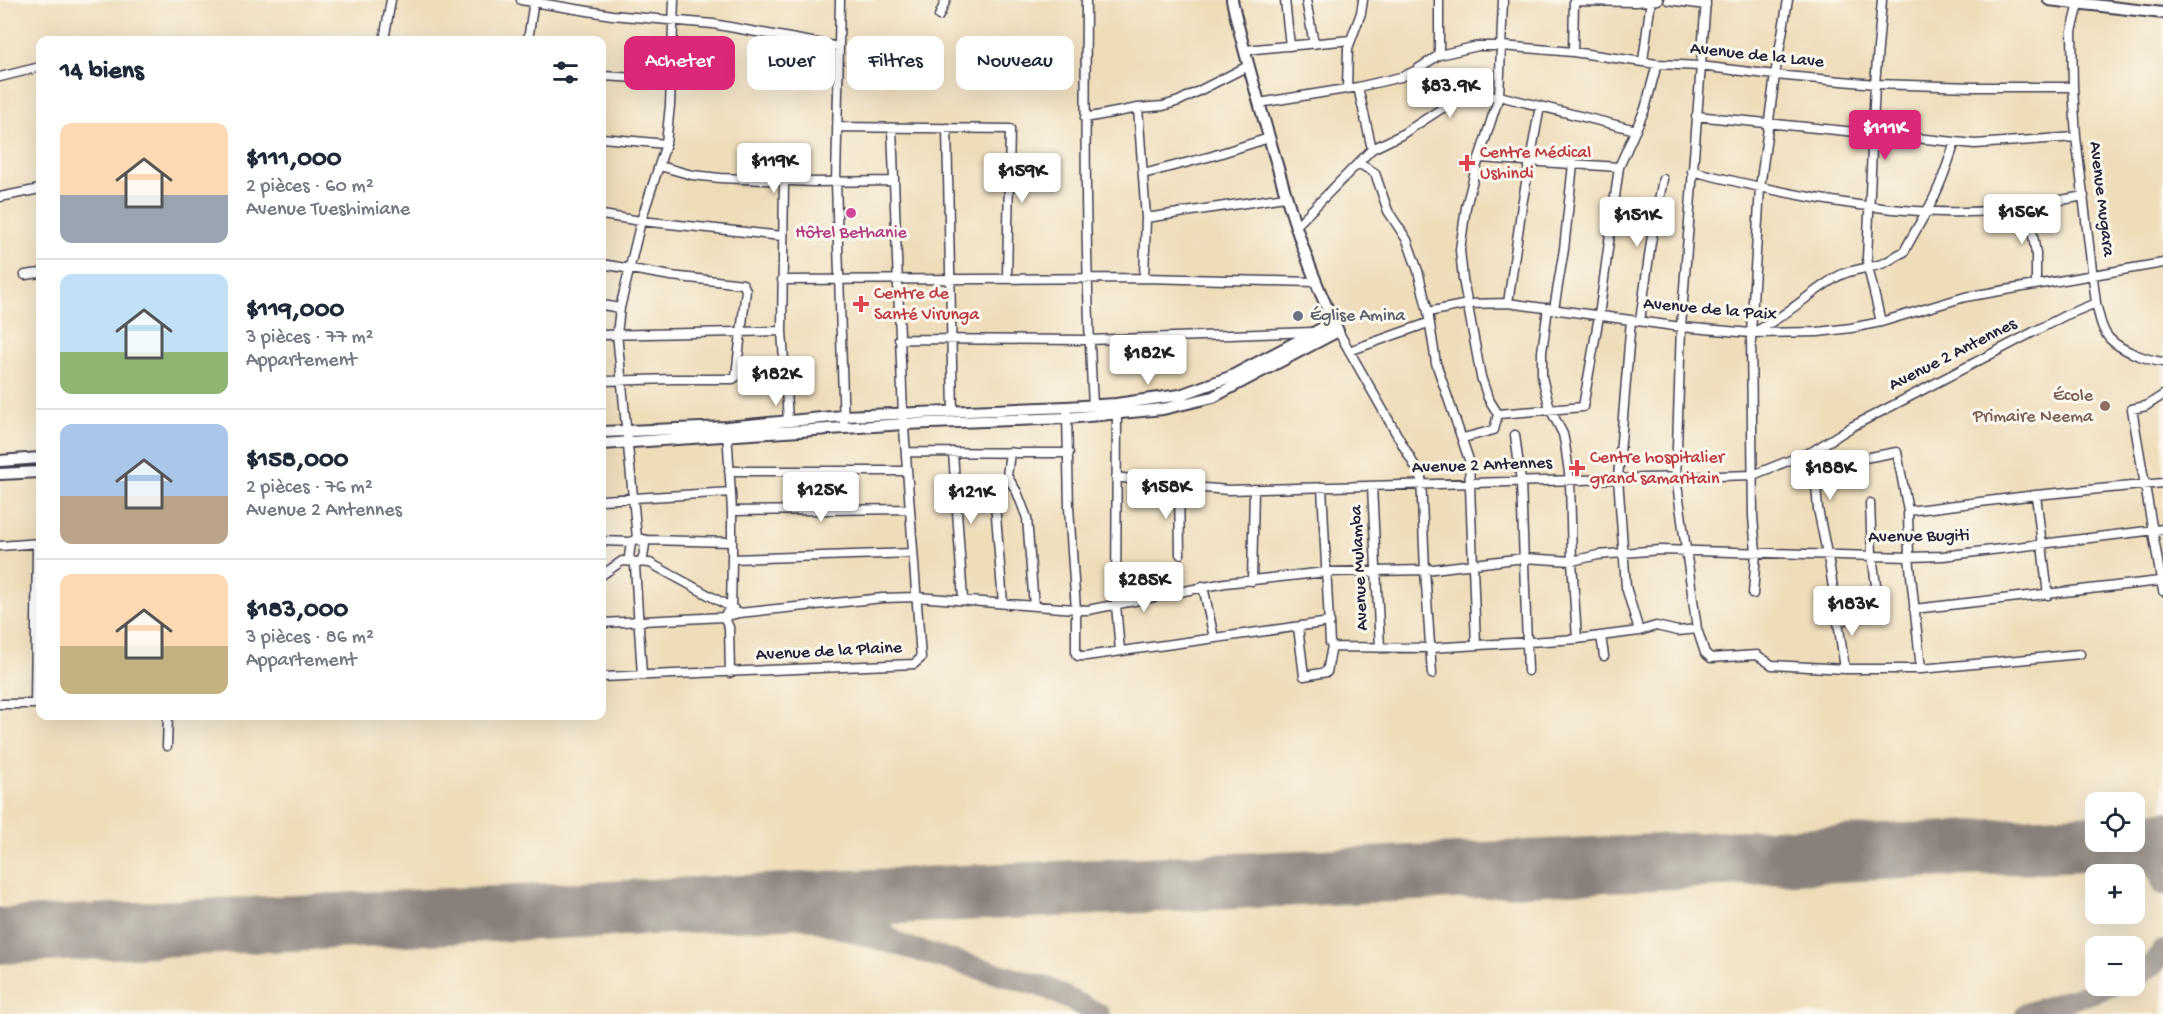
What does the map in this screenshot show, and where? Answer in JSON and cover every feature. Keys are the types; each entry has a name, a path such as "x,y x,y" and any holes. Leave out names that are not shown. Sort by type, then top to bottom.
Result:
{"main road":[{"path":"1232,0 1285,197 1315,282 1336,326"},
{"path":"2049,0 2163,12"},
{"path":"606,443 627,437 844,428 953,412 1067,413 1093,405 1117,409 1180,395 1208,386 1317,332 1336,326"},
{"path":"727,432 788,420 843,416 903,419 1163,409 1213,397 1336,326"},
{"path":"1208,386 1213,397"},
{"path":"606,433 627,437"},
{"path":"0,461 36,458"},
{"path":"0,474 36,472"}],"street":[{"path":"385,36 391,0"},
{"path":"521,0 612,15 745,29 839,47"},
{"path":"672,36 674,0"},
{"path":"840,0 836,182 844,428"},
{"path":"939,16 946,0"},
{"path":"1086,0 1085,118 1089,340 1093,405"},
{"path":"1285,0 1290,46"},
{"path":"1306,0 1314,44"},
{"path":"1347,88 1347,58 1363,0"},
{"path":"1439,0 1440,55"},
{"path":"1463,438 1494,430 1498,414 1488,398 1481,377 1460,250 1466,207 1499,96 1503,0"},
{"path":"1573,52 1574,0 1653,0 1644,61"},
{"path":"1668,0 1706,2 1680,327 1676,477 1697,629 1705,652 1711,658 1757,655 1772,665 1845,669 1921,669 2080,654"},
{"path":"1753,594 1756,552 1751,333 1760,188 1775,75 1788,0"},
{"path":"1881,322 1868,267 1875,84 1882,0"},
{"path":"529,36 534,1"},
{"name":"Avenue Mugara","path":"2079,2 2072,31 2073,87 2076,136 2096,303 2101,322 2110,339 2145,359 2163,362"},
{"path":"1245,50 1351,40"},
{"name":"Avenue de la Lave","path":"1259,103 1358,87 1407,75 1440,55 1478,46 1573,52 1657,64 1700,66 1875,84 2073,87"},
{"path":"1498,414 1583,407 1599,316 1619,166 1645,109 1657,64"},
{"path":"1085,118 1138,108 1163,106 1179,101 1248,66"},
{"path":"0,77 36,68"},
{"path":"606,76 624,77"},
{"path":"1358,87 1372,148"},
{"path":"635,561 629,557 629,547 634,540 634,497 617,334 620,308 641,222 666,144 671,90"},
{"path":"1295,226 1372,148 1401,135 1456,102 1470,97 1499,96 1636,130"},
{"path":"1508,303 1529,162 1540,106"},
{"path":"1138,108 1146,218 1144,278"},
{"path":"1696,116 1975,144 2076,136"},
{"path":"837,127 1010,129 1007,278"},
{"name":"Avenue de la Plaine","path":"606,677 917,663 921,657 903,419 892,128"},
{"path":"947,128 953,412"},
{"path":"606,138 666,144"},
{"path":"1143,174 1269,138"},
{"path":"1751,333 1777,320 1837,277 1849,271 1883,264 1893,256 1904,252 1918,223 1927,211 1945,172 1955,142"},
{"path":"1479,158 1619,166"},
{"path":"1358,163 1373,171 1377,176 1388,211 1410,248 1428,312 1436,363 1469,460 1476,645"},
{"path":"1573,164 1564,249 1542,352 1542,377 1550,409 1563,434 1570,480 1577,639"},
{"path":"660,166 702,177 784,181 894,181"},
{"path":"1692,171 1760,188 1869,205 1927,211 1997,210 2084,196"},
{"path":"1639,631 1626,587 1618,478 1636,321 1662,179"},
{"path":"784,181 782,331 788,420"},
{"path":"0,197 36,190"},
{"path":"1146,218 1285,197"},
{"path":"2028,205 2036,254 2036,284"},
{"path":"606,216 641,222 782,237"},
{"name":"Avenue de la Paix","path":"1428,312 1468,304 1508,303 1680,327 1751,333 1818,332 1881,322 1965,297 2163,263"},
{"path":"606,265 671,276 743,284 746,290 736,377 733,380 606,381"},
{"path":"25,274 36,273"},
{"path":"782,280 1144,278 1315,282"},
{"name":"Avenue 2 Antennes","path":"1116,477 1221,490 1753,475 1813,451 1879,412 2064,316 2096,303"},
{"path":"606,306 620,308"},
{"path":"1349,351 1428,323"},
{"path":"1336,326 1414,462 1422,484 1432,674"},
{"path":"606,335 782,331"},
{"path":"899,339 1089,340 1317,332"},
{"path":"2163,395 2146,406 2132,409 2163,591"},
{"path":"1117,409 1116,606 1120,651"},
{"path":"1067,413 1069,508 1076,610 1076,654 1078,656 1330,622"},
{"path":"727,432 732,510 732,559 731,607 724,617 729,627 730,673"},
{"path":"1515,435 1521,482 1528,671"},
{"path":"1813,451 1818,509 1845,669"},
{"path":"906,452 1068,453"},
{"path":"953,452 963,600"},
{"path":"1003,603 995,503 1007,476 1010,452"},
{"path":"1816,467 1897,452 1908,511 1909,558 1921,669"},
{"path":"729,471 907,471"},
{"path":"1007,476 1017,492 1027,518 1034,606"},
{"path":"1908,511 2036,495 2163,483"},
{"path":"1179,486 1180,554"},
{"name":"Avenue Mulamba","path":"1372,486 1380,648"},
{"path":"1298,627 1304,676 1327,672 1332,646 1322,487"},
{"path":"1252,581 1254,489"},
{"path":"606,500 731,492"},
{"path":"2036,495 2048,595"},
{"path":"1837,621 1870,616 1875,611 1877,593 1872,555 1870,503"},
{"path":"732,510 910,509"},
{"name":"Avenue Bugiti","path":"606,623 724,617 739,613 883,598 917,597 1076,610 1116,606 1203,586 1326,572 1425,570 1524,558 1572,561 1598,555 1686,550 1909,558 2042,545 2163,529"},
{"path":"634,540 645,544 643,558 635,561"},
{"path":"606,541 732,542"},
{"path":"0,546 36,543"},
{"path":"732,559 913,553"},
{"path":"606,572 622,561 650,563 739,613"},
{"path":"635,561 642,675"},
{"path":"1914,609 2160,581"},
{"path":"1203,586 1214,638"},
{"path":"1332,646 1336,648 1430,648 1577,639 1639,631 1656,626 1678,631 1697,629"},
{"path":"1601,636 1604,656"},
{"path":"0,704 36,704"},
{"path":"167,746 168,720"}],"taxiway":[{"path":"2141,852 2153,863 2163,884"},
{"path":"899,944 884,933 880,920 886,907 900,896"},
{"path":"745,903 768,907 1047,988 1099,1014"},
{"path":"2145,970 2154,964 2163,950"},
{"path":"2026,1014 2085,995"}],"runway":[{"path":"2145,840 2163,839"},
{"path":"0,936 2085,843"}],"place":[{"name":"Centre Médical Ushindi","path":"1467,163"},
{"name":"Hôtel Bethanie","path":"851,213"},
{"name":"Centre de Santé Virunga","path":"861,304"},
{"name":"Église Amina","path":"1298,316"},
{"name":"École Primaire Neema","path":"2105,406"},
{"name":"Centre hospitalier grand samaritain","path":"1577,468"}]}
